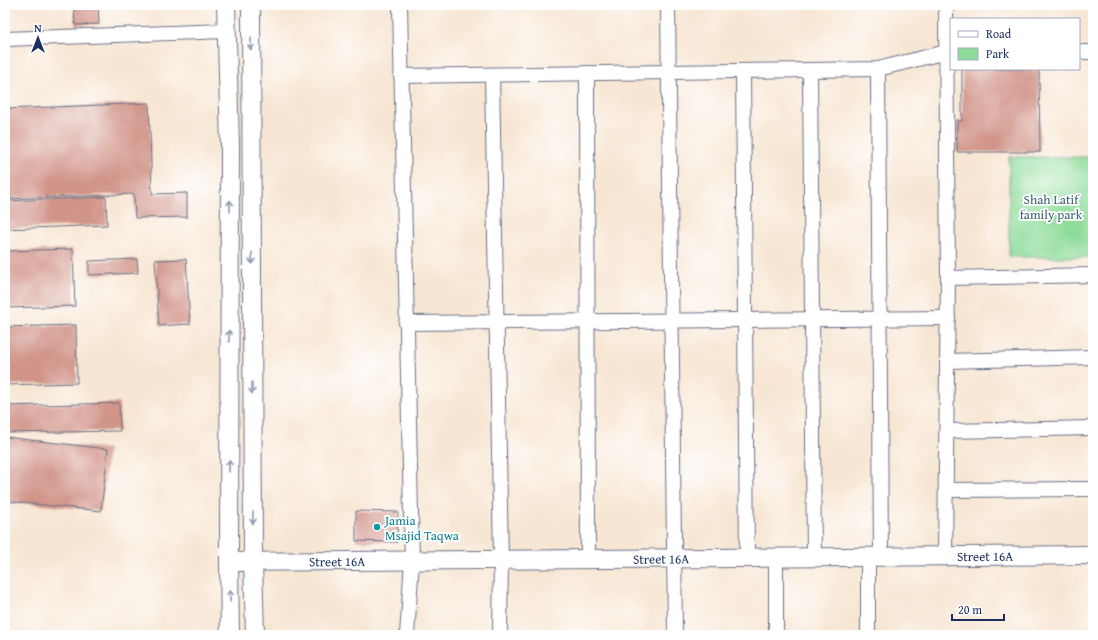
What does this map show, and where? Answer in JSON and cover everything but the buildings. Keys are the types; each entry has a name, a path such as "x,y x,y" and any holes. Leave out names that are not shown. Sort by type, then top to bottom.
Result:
{"street":[{"path":"226,5 230,145 230,635"},
{"path":"251,5 253,562 255,635"},
{"path":"400,5 412,561 407,635"},
{"path":"668,5 675,635"},
{"path":"945,556 948,318 948,52 946,5"},
{"path":"5,39 226,31"},
{"path":"401,76 878,69 948,52"},
{"path":"1080,52 1093,52"},
{"path":"868,635 874,557 879,319 878,69"},
{"path":"810,70 814,558"},
{"path":"743,71 747,558"},
{"path":"587,74 588,560"},
{"path":"492,75 502,560 500,635"},
{"path":"230,145 251,147"},
{"path":"948,278 1093,275"},
{"path":"406,323 948,318"},
{"path":"947,361 1093,357"},
{"path":"947,431 1093,428"},
{"path":"946,490 1093,489"},
{"name":"Street 16A","path":"229,562 1093,555"},
{"path":"776,558 776,635"}],"green space":[{"name":"Shah Latif family park","path":"1009,157 1093,157 1093,257 1009,257"}],"place":[{"name":"Jamia Msajid Taqwa","path":"377,527"}]}
